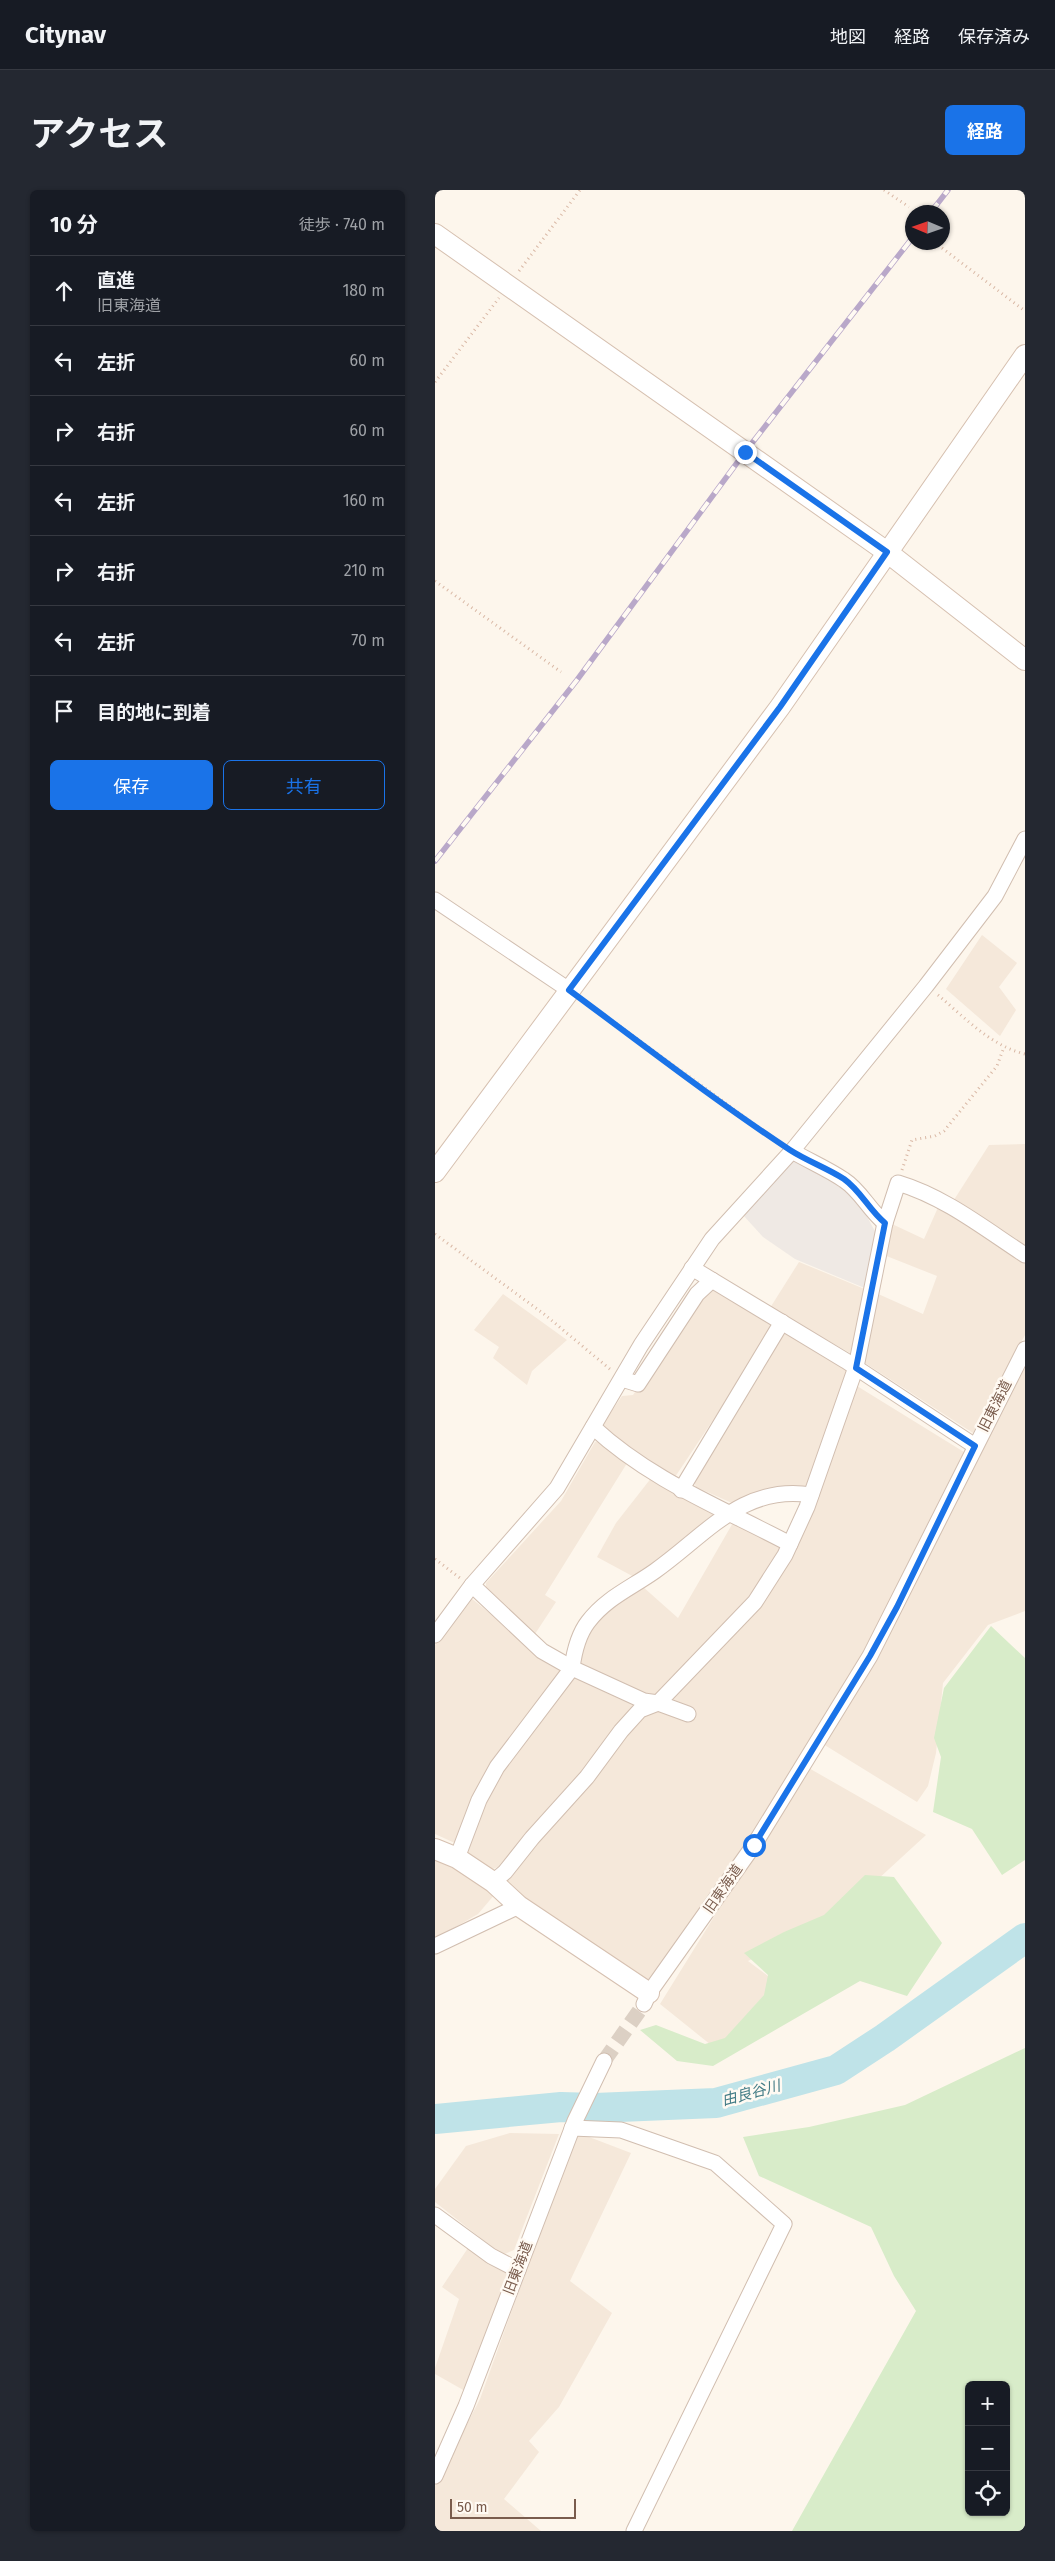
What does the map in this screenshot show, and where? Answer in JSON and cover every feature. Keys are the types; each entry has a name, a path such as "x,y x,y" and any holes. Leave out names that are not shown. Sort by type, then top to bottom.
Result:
{"street":[{"path":"435,234 887,552 1025,660"},
{"path":"435,1172 780,707 1025,355"},
{"path":"435,1635 473,1585 557,1488 622,1379 712,1239 792,1151 926,986 995,896 1025,839"},
{"path":"435,900 569,990"},
{"path":"792,1151 844,1179 863,1196 874,1214 885,1223"},
{"path":"493,1882 505,1872 532,1838 587,1777 640,1710 658,1703 755,1602 790,1544 811,1495 856,1368 885,1223 898,1183 916,1188 949,1205 1025,1255"},
{"path":"692,1268 856,1368 975,1446"},
{"path":"622,1379 638,1384 697,1294 712,1280"},
{"path":"681,1490 782,1322"},
{"name":"旧東海道","path":"647,1998 754,1845 870,1656 897,1607 975,1446 1025,1350"},
{"path":"593,1427 616,1449 681,1490 729,1512 790,1544"},
{"path":"457,1858 479,1800 497,1767 571,1668 574,1651 588,1623 612,1597 655,1571 729,1512 763,1499 790,1492 811,1495"},
{"path":"473,1585 542,1651 571,1668 644,1701 658,1703 687,1714"},
{"path":"435,1849 457,1858 493,1882 519,1906 647,1998"},
{"path":"435,1946 519,1906"},
{"name":"旧東海道","path":"436,2473 466,2406 574,2124 604,2061"},
{"path":"574,2124 621,2130 715,2163 784,2224 634,2531"},
{"path":"435,2215 491,2256 518,2270"}],"path":[{"path":"884,190 906,205"},
{"path":"945,250 1025,311"},
{"path":"435,581 561,672"},
{"path":"926,986 990,1038 1005,1047 1025,1054"},
{"path":"569,990 792,1151"},
{"path":"898,1183 911,1140 935,1136 944,1131 997,1066 1005,1047"},
{"path":"435,1234 544,1314 622,1379"},
{"path":"435,1559 473,1585"}],"shaded area":[{"path":"982,935 1017,963 999,987 1016,1010 1000,1036 946,989"},
{"path":"1025,1144 1025,1250 952,1203 989,1145"},
{"path":"794,1158 847,1186 858,1200 877,1235 867,1289 795,1259 763,1237 743,1215"},
{"path":"940,1203 1025,1259 1025,1335 973,1433 865,1363 863,1356 876,1293 923,1314 937,1276 884,1255 892,1224 924,1239"},
{"path":"799,1262 867,1290 850,1353 770,1308"},
{"path":"716,1288 770,1324 773,1330 675,1477 650,1467 608,1434 603,1424 622,1396 633,1395 707,1290"},
{"path":"503,1294 567,1340 532,1371 527,1385 493,1358 499,1347 474,1330"},
{"path":"791,1331 847,1367 849,1374 808,1486 764,1489 732,1503 696,1487 692,1477 781,1336"},
{"path":"1021,1367 1025,1369 1025,1611 988,1625 943,1683 936,1753 928,1786 917,1802 823,1744"},
{"path":"857,1386 964,1452 889,1606 854,1671 731,1869 651,1982 539,1914 505,1880 640,1716 671,1698 766,1600 800,1535"},
{"path":"602,1440 629,1460 545,1595 556,1602 533,1637 486,1595 486,1583 561,1501 595,1442"},
{"path":"652,1477 716,1513 636,1578 597,1557 616,1523"},
{"path":"734,1521 781,1546 754,1591 712,1640 655,1699 576,1664 580,1647 596,1622 614,1604 642,1586 678,1618"},
{"path":"471,1598 530,1646 562,1667 561,1676 457,1844 435,1834 435,1645"},
{"path":"580,1676 637,1705 505,1864 488,1871 464,1854 493,1782 571,1678"},
{"path":"807,1767 926,1835 839,1915 748,1961 776,1982 716,2049 660,2004"},
{"path":"435,1855 495,1894 478,1914 435,1939"},
{"path":"576,2132 631,2153 570,2281 612,2313 559,2407 529,2441 539,2452 504,2499 541,2531 435,2531 435,2486 480,2399"},
{"path":"510,2133 559,2134 514,2250 502,2255 435,2202 435,2189 466,2146"},
{"path":"470,2245 508,2274 465,2391 435,2374 435,2368 459,2299 442,2287"}],"green space":[{"path":"991,1626 1025,1658 1025,1860 1002,1875 972,1829 933,1812 941,1757 934,1738 944,1688"},
{"path":"865,1875 894,1877 942,1943 907,1996 860,1981 713,2066 677,2061 640,2030 656,2025 705,2044 725,2038 764,1995 768,1975 744,1953 784,1932 824,1915"},
{"path":"1025,2048 1025,2531 792,2531 916,2311 894,2276 871,2227 759,2176 743,2137 809,2127 905,2105"}],"waterway":[{"name":"由良谷川","path":"435,2119 561,2107 595,2108 716,2103 836,2070 885,2038 1025,1938"}],"tunnel":[{"path":"604,2061 644,2004"}],"railway":[{"path":"936,205 948,190"},
{"path":"435,861 577,680 745,452 905,247"}],"route":[{"path":"745,452 887,552 780,707 569,990 769,1136 813,1164 844,1179 863,1196 874,1214 885,1223 856,1368 975,1446 897,1607 870,1656 754,1845"}]}
